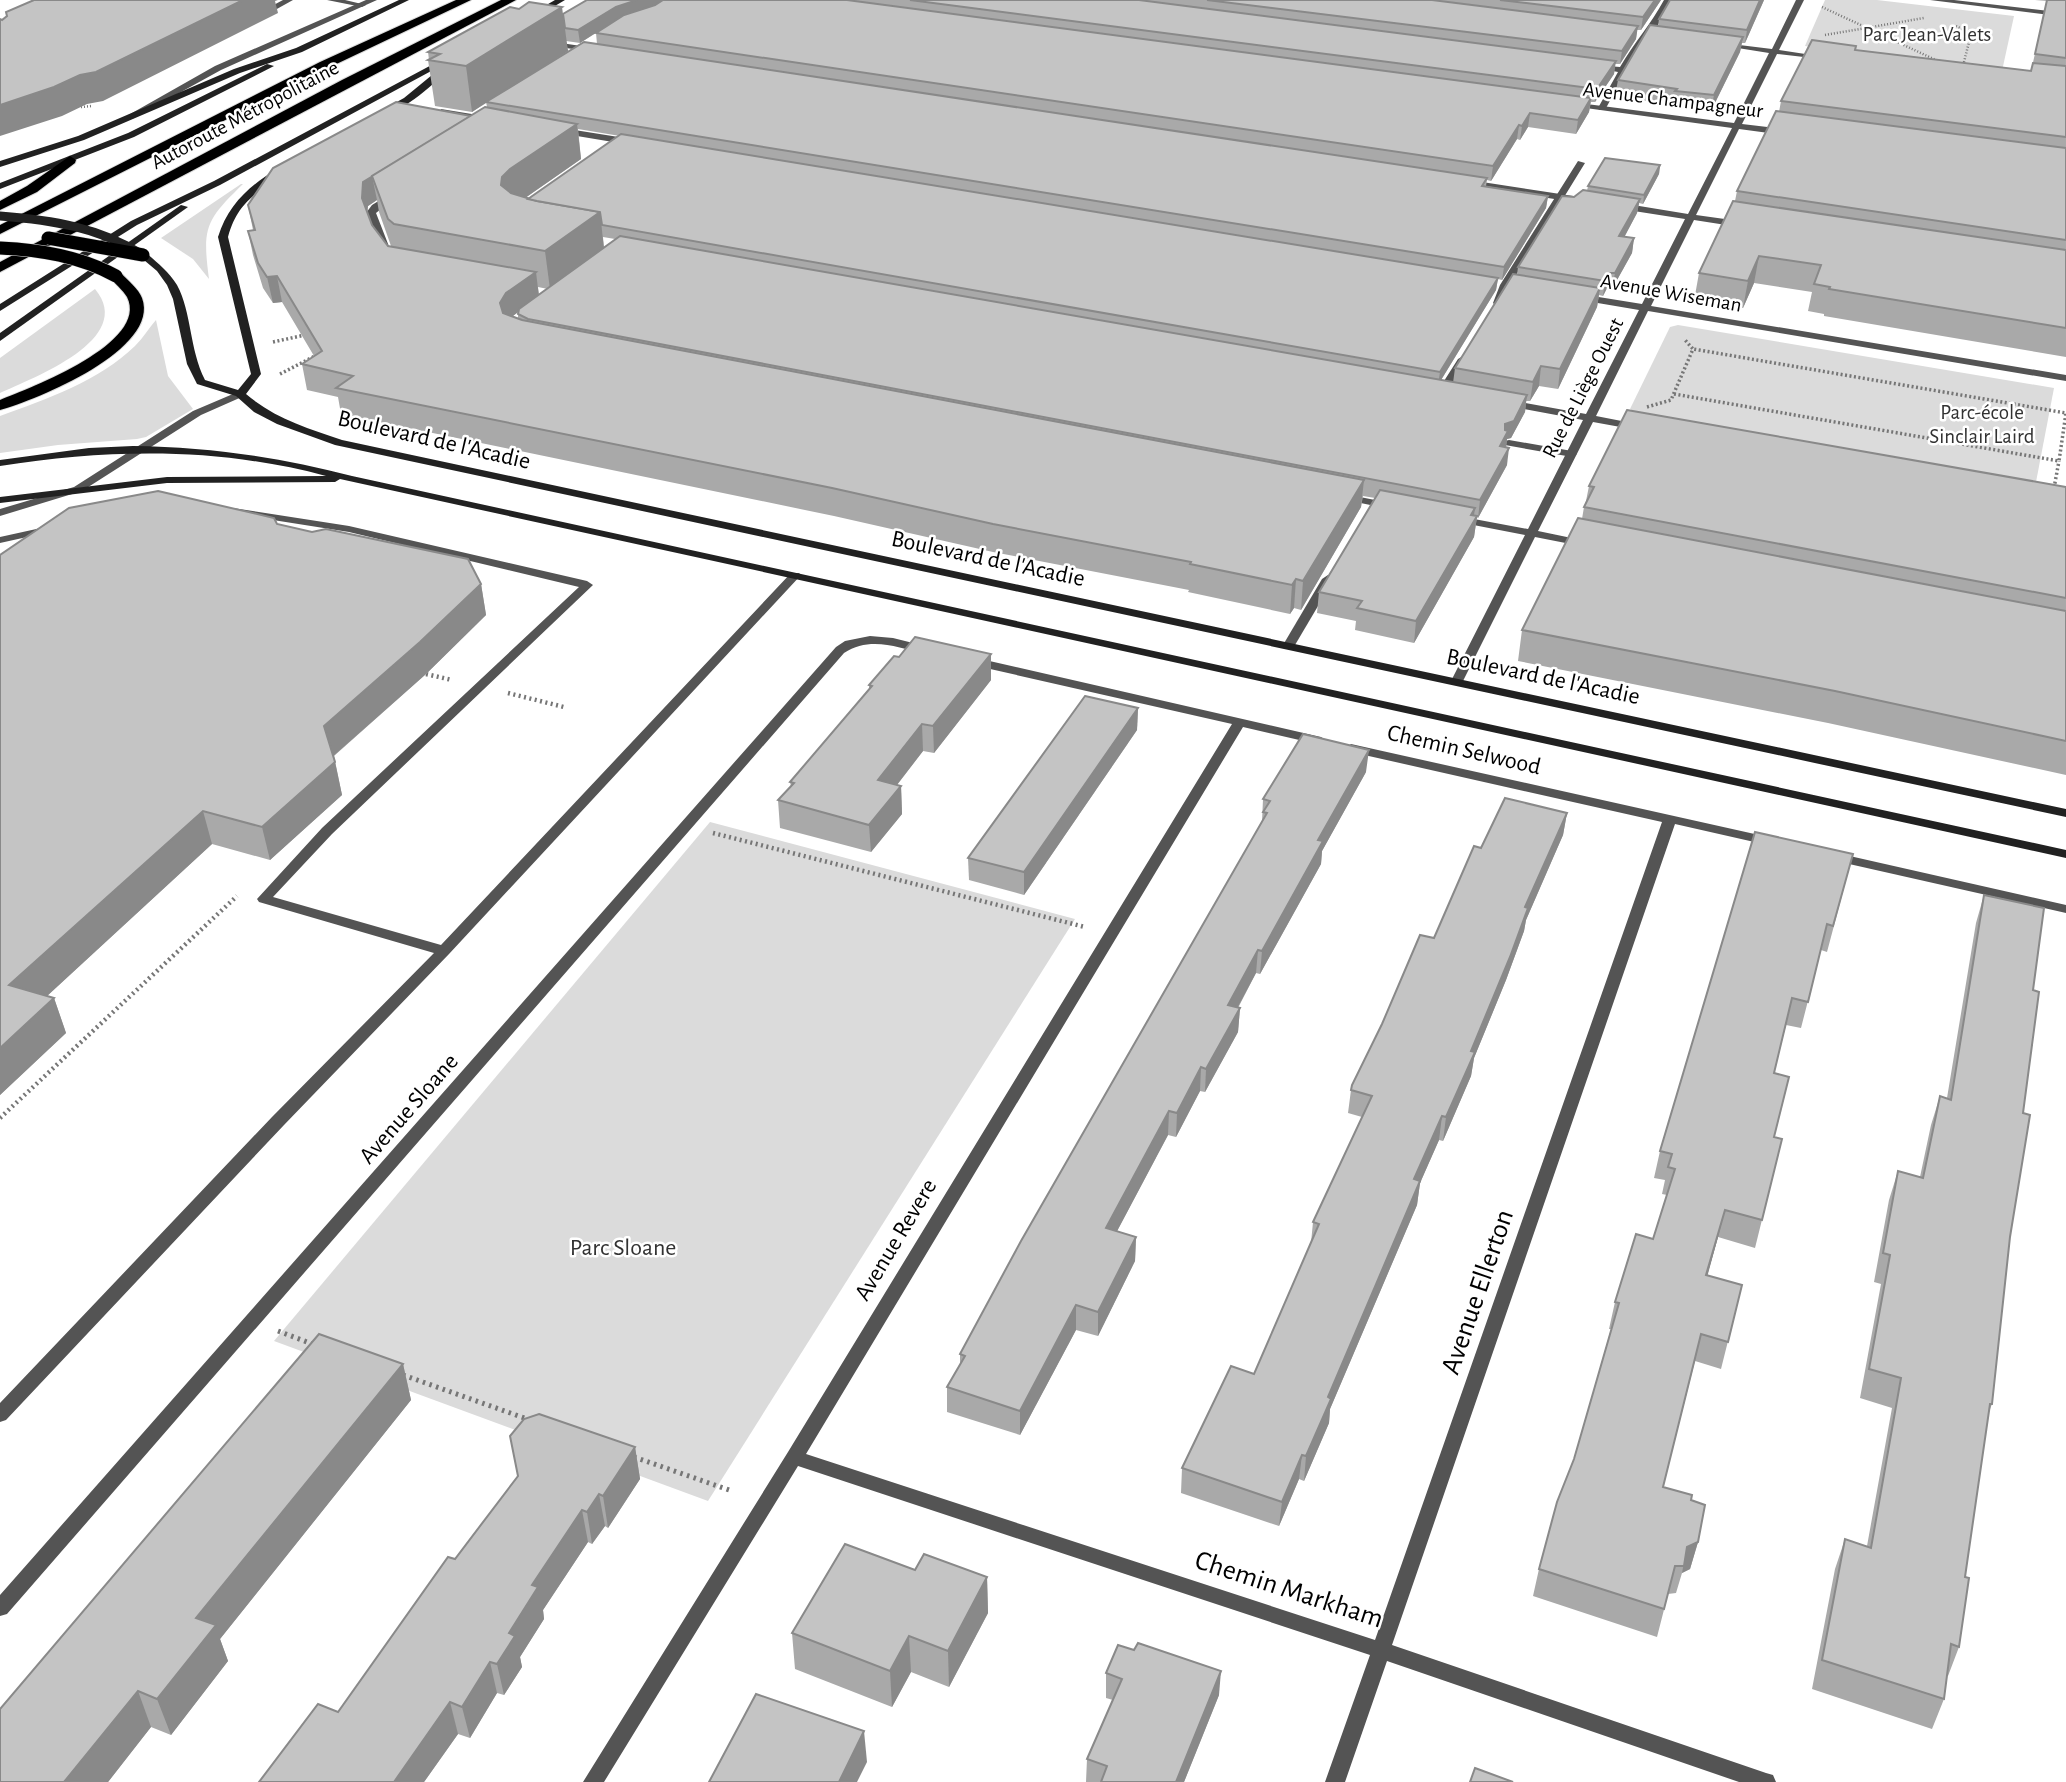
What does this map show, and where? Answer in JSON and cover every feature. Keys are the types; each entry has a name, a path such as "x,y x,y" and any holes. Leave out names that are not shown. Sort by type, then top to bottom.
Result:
{"highway":[{"name":"Autoroute Métropolitaine","path":"0,230 324,65 465,0"},
{"name":"Autoroute Métropolitaine","path":"0,268 356,78 510,0"},
{"path":"324,65 421,6"},
{"path":"0,206 32,189 70,160"},
{"path":"0,236 65,241 143,255"},
{"path":"0,248 66,255 99,265 116,276 132,293 137,309 131,325 118,344 79,373 0,405"}],"main road":[{"path":"0,186 145,129 256,75 299,50 405,0"},
{"path":"528,18 561,0"},
{"path":"0,164 72,141 237,71 299,50"},
{"path":"0,309 134,223 217,183 455,59 400,104 377,117"},
{"path":"240,394 256,374 223,237 228,219 242,200 261,182 289,166"},
{"path":"0,338 217,183"},
{"name":"Boulevard de l'Acadie","path":"0,216 89,230 117,240 143,255 160,268 177,292 190,358 201,382 240,394 258,410 281,422 339,443 2066,813"},
{"path":"0,463 81,452 139,449 196,449 254,455 304,465 351,479 2066,854"},
{"path":"0,500 167,480 351,479"}],"street":[{"path":"272,8 289,0"},
{"path":"331,0 362,5"},
{"path":"127,118 170,92 230,63 373,0"},
{"path":"1602,108 1639,41 1646,36 1668,0"},
{"name":"Rue de Liège Ouest","path":"1457,681 1800,0"},
{"path":"1934,0 2066,15"},
{"path":"1632,34 1659,37"},
{"path":"575,55 601,37"},
{"path":"532,41 598,51"},
{"path":"1714,44 1836,59"},
{"path":"1584,65 1623,71"},
{"name":"Avenue Champagneur","path":"1561,103 1800,134"},
{"path":"400,104 414,106"},
{"path":"474,116 485,109"},
{"path":"436,110 499,120"},
{"path":"377,117 391,119"},
{"path":"551,129 641,143"},
{"path":"607,149 621,140"},
{"path":"1493,311 1503,295 1505,285 1581,163"},
{"path":"1464,182 1587,201"},
{"path":"388,259 371,213 375,207 402,190"},
{"path":"1614,205 1745,225"},
{"path":"1491,283 1518,287"},
{"name":"Avenue Wiseman","path":"1567,295 2066,378"},
{"path":"1442,392 1466,354"},
{"path":"1429,389 1455,394"},
{"path":"0,513 78,489 197,413 240,394"},
{"path":"1494,401 1646,428"},
{"path":"1509,443 1572,454"},
{"path":"1333,495 1370,508 1399,507"},
{"path":"219,509 262,513 349,529 587,586 327,831 264,899 444,951"},
{"path":"1449,517 1593,545"},
{"path":"0,540 58,527"},
{"path":"1289,645 1334,569"},
{"path":"0,1415 278,1121 444,951 795,575"},
{"name":"Avenue Sloane","path":"0,1608 834,656 853,641 892,642 936,653"},
{"name":"Chemin Selwood","path":"956,657 1789,846"},
{"name":"Avenue Revere","path":"593,1782 794,1457 1239,723"},
{"name":"Avenue Ellerton","path":"1335,1782 1670,819"},
{"path":"1815,852 2066,909"},
{"name":"Chemin Markham","path":"794,1457 1381,1650 1766,1782"}],"path":[{"path":"1819,6 1937,61 1950,63"},
{"path":"1820,36 1924,18"},
{"path":"1948,22 1971,34 1962,67"},
{"path":"1680,333 1693,349 2066,413 2054,488"},
{"path":"268,343 308,335"},
{"path":"1645,408 1671,400 1693,349"},
{"path":"279,375 323,352"},
{"path":"1674,394 2059,461"},
{"path":"2057,472 2066,473"},
{"path":"707,832 1086,927"},
{"path":"0,1118 243,891"},
{"path":"278,1331 317,1345"},
{"path":"394,1373 537,1423"},
{"path":"628,1455 732,1491"}],"green space":[{"name":"Parc Jean-Valets","path":"1825,0 1877,0 2014,16 2002,71 1805,46"},
{"path":"241,184 214,216 210,225 206,247 209,279 193,259 161,238"},
{"path":"95,289 104,307 103,324 92,340 56,367 0,393 0,358"},
{"path":"156,320 168,376 193,409 146,437 0,453 0,416 89,379 135,346"},
{"name":"Parc-école Sinclair Laird","path":"1678,325 2054,388 2036,482 1633,411 1630,409 1670,327"},
{"name":"Parc Sloane","path":"710,822 1075,919 708,1501 274,1341"}],"building":[{"path":"34,0 243,0 96,72 80,75 54,87 0,105 0,19 7,16 6,12"},
{"path":"587,0 637,0 616,7 578,30 565,28 563,14"},
{"path":"663,0 847,0 1591,98 1578,120 1530,113 1522,126 1519,125 1493,166 596,33 624,15"},
{"path":"910,0 1139,0 1616,61 1597,89"},
{"path":"1207,0 1432,0 1638,26 1622,51"},
{"path":"1500,0 1655,0 1643,17"},
{"path":"1670,0 1760,0 1747,30 1659,19"},
{"path":"2047,0 2066,0 2066,58 2035,54"},
{"path":"529,2 562,7 466,66 428,60 440,54 428,52 510,7 519,9"},
{"path":"1650,25 1743,37 1714,95 1618,80"},
{"path":"1812,40 1856,46 1855,50 2031,71 2033,63 2066,66 2066,137 1781,101"},
{"path":"584,42 1487,178 1482,186 1548,196 1504,267 486,102"},
{"path":"396,102 471,116 363,182 362,198 372,225 388,246 536,272 506,293 500,303 503,313 522,320 1364,480 1303,581 1296,579 1292,585 832,488 336,388 353,376 302,364 322,351 277,276 267,277 258,263 248,231 255,230 248,205 273,168"},
{"path":"485,107 577,124 502,177 501,185 511,193 537,201 600,212 545,251 394,224 388,219 372,176"},
{"path":"1776,111 2066,148 2066,240 1737,191"},
{"path":"621,134 1498,278 1440,372 602,225 600,212 528,199"},
{"path":"1605,158 1660,165 1644,195 1588,186"},
{"path":"1583,190 1640,199 1619,236 1634,238 1615,273 1610,273 1605,281 1518,267 1562,196 1574,197"},
{"path":"1733,201 2066,250 2066,328 1829,289 1830,287 1814,284 1821,265 1759,256 1748,281 1699,273"},
{"path":"620,236 1527,395 1514,421 1505,424 1505,430 1508,431 1500,446 1509,448 1480,500 528,319 518,314 519,309"},
{"path":"1513,274 1600,288 1560,369 1541,366 1533,382 1455,368"},
{"path":"1627,410 2066,487 2066,598 1584,507 1594,487 1589,486"},
{"path":"1380,490 1475,508 1471,515 1477,516 1416,621 1357,608 1362,601 1319,592"},
{"path":"158,491 274,518 277,524 312,532 326,529 468,559 481,584 324,726 335,762 262,827 203,811 9,985 54,998 0,1048 0,555 69,508"},
{"path":"1578,518 2066,611 2066,741 1835,691 1522,630"},
{"path":"915,637 991,654 933,726 922,724 878,780 901,786 869,825 778,800 794,783 790,782 872,686 869,685 894,656 899,657"},
{"path":"1085,696 1138,708 1024,872 968,858"},
{"path":"1303,734 1369,750 1318,840 1323,841 1262,951 1258,950 1228,1005 1240,1008 1206,1069 1201,1067 1177,1113 1169,1111 1106,1228 1136,1237 1098,1312 1076,1305 1020,1411 947,1387 965,1356 960,1354 1021,1241 1267,813 1263,812 1270,801 1263,799"},
{"path":"1505,798 1567,813 1525,907 1528,908 1510,957 1471,1051 1475,1052 1414,1179 1420,1181 1328,1397 1331,1399 1306,1456 1302,1455 1282,1502 1182,1468 1231,1366 1254,1374 1319,1224 1313,1222 1372,1096 1351,1090 1352,1085 1382,1024 1420,935 1434,938 1474,846 1481,848"},
{"path":"1755,832 1853,854 1833,926 1827,924 1808,1002 1792,998 1774,1073 1789,1077 1774,1137 1782,1139 1762,1220 1725,1210 1706,1275 1742,1285 1728,1342 1701,1334 1663,1487 1692,1495 1691,1500 1705,1505 1698,1542 1687,1547 1684,1566 1675,1566 1664,1609 1539,1569 1557,1502 1574,1459 1619,1303 1615,1302 1636,1234 1653,1239 1675,1169 1668,1167 1672,1154 1660,1151"},
{"path":"1984,895 2044,908 2033,990 2039,992 2023,1113 2030,1115 2010,1237 1992,1404 1965,1577 1969,1578 1959,1647 1951,1644 1944,1699 1822,1660 1845,1539 1871,1548 1901,1378 1869,1369 1890,1255 1883,1253 1898,1171 1923,1178 1940,1096 1951,1100"},
{"path":"319,1334 403,1364 196,1618 216,1625 157,1699 138,1691 64,1782 0,1782 0,1709"},
{"path":"539,1414 635,1447 603,1496 599,1494 587,1512 582,1510 532,1585 538,1587 509,1633 515,1636 497,1664 490,1662 462,1707 450,1702 394,1782 259,1782 318,1704 338,1712 448,1557 455,1559 518,1476 510,1436 524,1419"},
{"path":"845,1544 915,1570 924,1554 987,1577 948,1651 909,1636 890,1671 792,1633"},
{"path":"1138,1643 1221,1671 1176,1782 1101,1782 1107,1766 1087,1759 1122,1679 1106,1673 1118,1645 1134,1650"},
{"path":"756,1694 864,1731 839,1782 709,1782"},
{"path":"1475,1768 1513,1782 1470,1782"}]}
